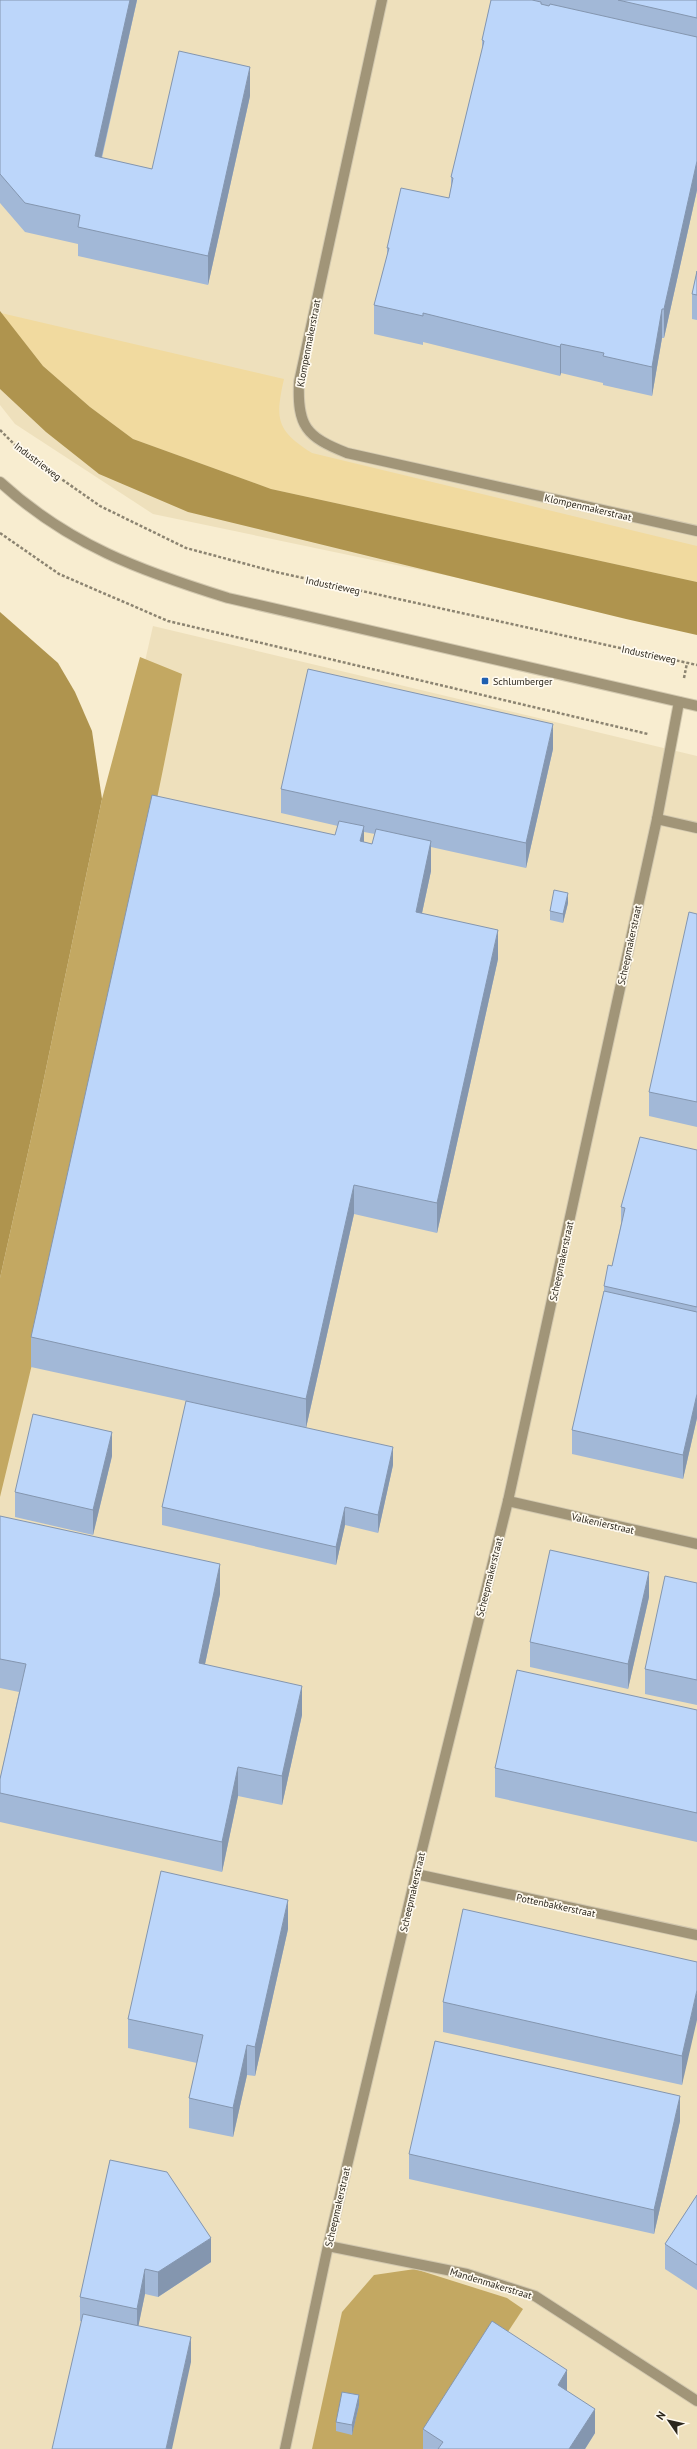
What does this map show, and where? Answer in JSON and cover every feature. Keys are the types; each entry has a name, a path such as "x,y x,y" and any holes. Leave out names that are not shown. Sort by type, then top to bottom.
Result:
{"street":[{"name":"Klompenmakerstraat","path":"382,0 299,382 297,408 305,427 325,444 347,453 697,531"},
{"path":"0,482 15,496 95,549 153,574 228,598 697,706"},
{"name":"Scheepmakerstraat","path":"285,2449 328,2246 416,1874 508,1501 657,819 679,702"},
{"path":"657,819 697,828"},
{"name":"Valkenierstraat","path":"508,1501 697,1544"},
{"name":"Pottenbakkerstraat","path":"416,1874 697,1935"},
{"name":"Mandenmakerstraat","path":"328,2246 467,2274 535,2296 697,2401"}],"path":[{"name":"Industrieweg","path":"0,430 20,450 100,506 186,548 276,572 697,665"},
{"path":"0,533 59,574 168,622 672,740"}],"shaded area":[{"path":"0,0 697,0 697,628 153,514 15,424 0,405"},
{"path":"0,311 43,366 90,407 133,439 271,489 697,582 697,635 188,512 99,474 46,432 0,389"},
{"path":"1,313 284,379 279,414 281,422 291,437 312,453 697,546 697,582 271,489 133,439 90,407 43,366"},
{"path":"0,612 58,663 75,692 92,731 102,799 37,1112 0,1278"},
{"path":"153,626 697,756 697,2449 0,2449 0,1299"},
{"path":"140,657 182,674 96,1086 0,1497 0,1278 37,1112 102,799"},
{"path":"415,2269 507,2298 523,2309 431,2449 312,2449 342,2312 374,2275"}],"building":[{"path":"0,0 130,0 95,156 152,169 179,51 250,67 208,256 78,227 80,215 25,203 0,174"},
{"path":"491,0 532,0 549,6 550,4 697,37 697,161 664,309 662,309 652,367 603,356 604,353 561,344 560,347 423,313 423,316 374,305 389,248 387,248 401,188 449,198 453,178 451,177 484,41 482,40"},
{"path":"618,0 697,0 697,18"},
{"path":"697,271 697,295 692,294"},
{"path":"308,669 553,724 526,843 281,789"},
{"path":"152,795 335,835 339,821 364,826 360,841 372,844 376,829 431,841 416,912 498,930 437,1203 354,1185 306,1399 31,1337"},
{"path":"554,890 568,893 563,914 550,911"},
{"path":"689,912 697,914 697,1102 649,1092"},
{"path":"640,1137 697,1150 697,1307 604,1286 608,1265 612,1266 625,1208 621,1207"},
{"path":"604,1291 697,1312 697,1394 683,1455 572,1430"},
{"path":"186,1401 393,1447 378,1515 345,1507 336,1547 162,1507"},
{"path":"33,1414 112,1432 93,1510 15,1492"},
{"path":"0,1516 220,1564 199,1663 302,1686 282,1776 238,1767 222,1842 0,1793 0,1779 26,1664 0,1659"},
{"path":"550,1550 649,1572 628,1664 530,1642"},
{"path":"665,1576 697,1583 697,1680 645,1669"},
{"path":"517,1670 697,1710 697,1813 495,1768"},
{"path":"161,1871 288,1900 255,2047 247,2045 233,2108 189,2098 203,2035 128,2019"},
{"path":"463,1909 697,1962 697,1990 682,2056 443,2002"},
{"path":"435,2041 680,2096 654,2210 409,2154"},
{"path":"110,2160 167,2172 211,2238 158,2272 145,2269 137,2309 80,2297"},
{"path":"697,2195 697,2265 665,2244"},
{"path":"83,2314 191,2337 166,2449 52,2449"},
{"path":"492,2321 567,2370 558,2385 595,2409 569,2449 438,2449 443,2442 423,2429"},
{"path":"342,2392 359,2395 352,2425 336,2422"}],"place":[{"name":"Schlumberger","path":"485,681"}]}
